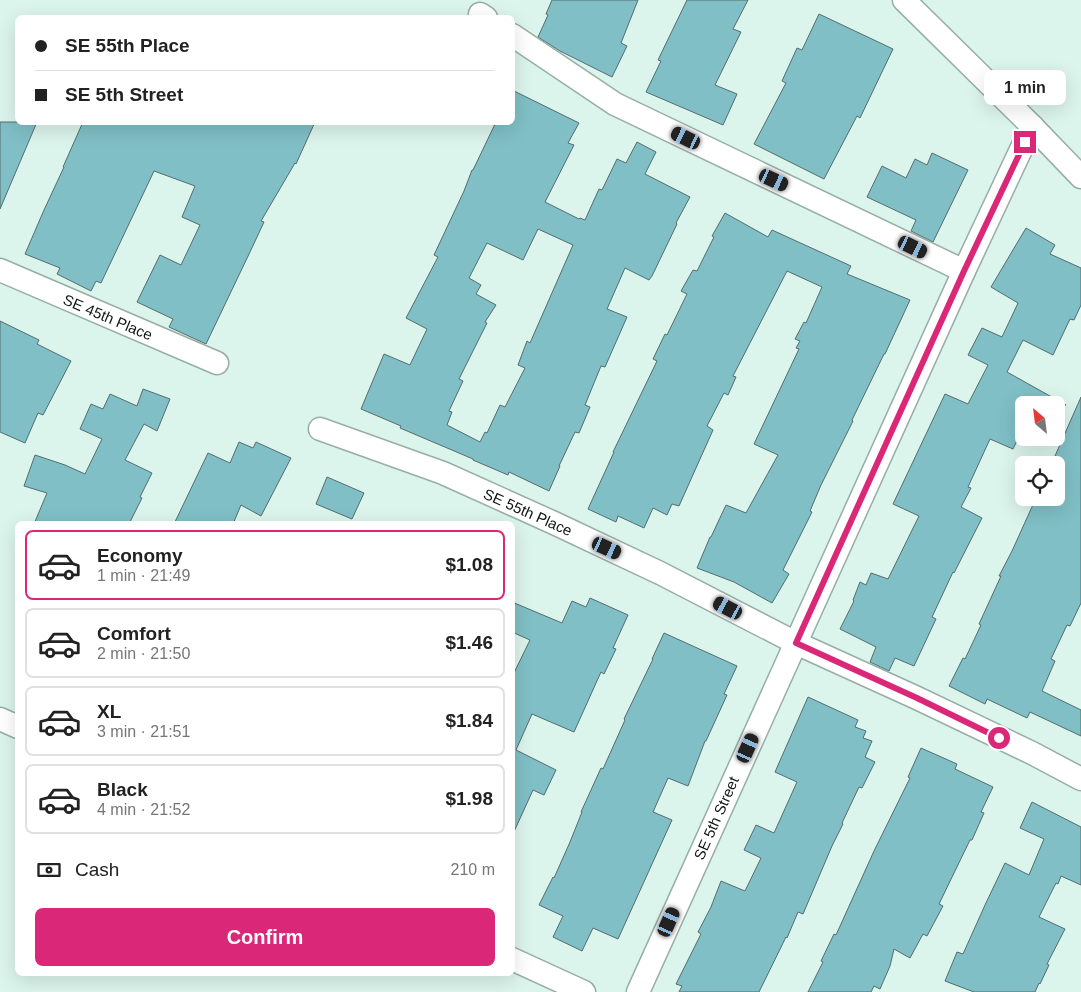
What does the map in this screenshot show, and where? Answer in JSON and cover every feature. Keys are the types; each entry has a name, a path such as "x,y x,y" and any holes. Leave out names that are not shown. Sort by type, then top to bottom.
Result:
{"street":[{"path":"904,0 1081,177"},
{"path":"515,37 615,104 964,271"},
{"name":"SE 5th Street","path":"638,992 964,271 1032,126"},
{"name":"SE 45th Place","path":"0,270 217,363"},
{"name":"SE 55th Place","path":"320,429 442,473 554,522 660,573 796,643 926,703 1081,779"},
{"path":"0,719 15,726"},
{"path":"515,960 584,992"}],"building":[{"path":"552,0 638,0 621,43 627,46 612,77 560,51 538,37 548,15 546,14"},
{"path":"687,0 748,0 733,29 741,32 715,85 737,94 723,125 646,92 661,61 658,60"},
{"path":"819,14 893,49 860,118 857,116 824,179 754,144 786,83 782,81 797,48 802,50"},
{"path":"515,91 579,123 568,143 574,145 545,202 579,219 585,220 599,189 602,190 617,159 626,163 637,142 656,152 645,174 690,197 649,280 625,268 607,309 627,317 605,367 601,366 585,405 590,407 579,433 575,432 549,491 509,472 508,475 473,460 361,409 384,354 410,365 427,329 406,318 438,257 434,255 495,125 515,125","holes":["538,229 573,245 530,343 527,341 518,365 525,368 505,407 500,405 487,433 485,432 480,442 447,425 452,412 449,411 463,381 459,379 487,323 485,322 496,305 476,294 481,285 469,278 487,243 523,260"]},
{"path":"0,122 15,122 15,125 36,125 0,209"},
{"path":"82,125 314,125 296,164 261,221 264,222 206,344 169,327 173,319 137,302 160,255 181,265 200,225 182,217 195,186 154,171 101,283 96,281 91,291 57,274 60,268 25,254"},
{"path":"932,153 968,170 933,242 911,231 916,220 867,197 882,166 906,178 915,159 927,165"},
{"path":"725,213 768,237 772,230 851,266 847,274 910,300 821,485 810,511 812,512 783,570 789,574 772,603 734,582 697,568 726,505 746,513 778,455 754,444 799,349 796,348 800,341 795,339 804,322 806,323 822,287 787,271 733,376 736,377 728,395 724,393 707,426 713,430 679,506 672,504 667,515 653,508 644,528 618,516 616,522 588,509 657,361 653,359 687,294 681,291 693,270 697,271 714,237 712,236"},
{"path":"1026,228 1055,245 1050,254 1081,268 1081,305 1074,320 1070,319 1053,355 1023,340 1007,372 1050,396 1015,396 1015,445 1013,449 990,439 968,487 971,488 961,507 982,518 953,572 932,617 936,619 914,666 895,658 889,671 870,662 876,647 840,629 854,601 860,582 866,585 871,573 888,579 919,516 893,504 945,394 968,404 988,365 968,355 982,328 1002,337 1018,303 991,287"},
{"path":"0,321 39,340 37,344 71,361 43,415 38,413 25,443 0,432"},
{"path":"143,389 170,399 157,431 144,424 125,460 152,473 130,521 35,521 47,493 24,486 35,455 85,474 102,439 80,429 91,404 103,409 110,394 137,406"},
{"path":"1081,397 1081,603 1070,626 1067,625 1051,659 1055,661 1042,691 1081,710 1081,736 1030,712 1027,718 987,699 985,704 949,686 963,658 965,659 981,625 979,624 1001,576 999,576 1032,506 1065,506 1065,456 1055,456 1059,446 1065,446 1065,433"},
{"path":"239,442 253,448 256,442 291,458 261,516 241,505 234,521 175,521 208,453 230,463"},
{"path":"327,477 364,493 352,519 316,504"},
{"path":"590,598 628,615 613,648 616,649 604,674 601,672 574,732 532,714 516,750 556,770 544,795 533,790 515,829 515,671 530,640 515,633 515,603 562,623 572,601 586,607"},
{"path":"664,633 737,666 724,694 727,695 705,741 688,786 668,778 653,812 672,820 618,939 593,928 582,951 553,937 563,916 539,905 554,878 581,812 601,768 603,769"},
{"path":"808,697 858,720 855,727 866,731 863,738 872,741 865,757 875,762 862,788 859,787 803,914 798,912 787,938 759,992 679,992 682,986 676,984 701,934 698,932 711,907 721,881 745,891 761,858 744,850 756,825 774,833 797,782 775,772"},
{"path":"921,748 957,764 955,769 993,787 981,812 984,813 972,840 970,840 939,904 943,906 927,936 923,934 910,958 894,949 890,966 880,989 874,986 871,992 808,992 823,962 821,961 834,934 836,935 910,778 908,777"},
{"path":"1032,802 1081,827 1081,885 1061,876 1039,917 1065,929 1047,964 1049,965 1040,984 1035,992 974,992 945,981 957,952 963,954 1005,863 1029,875 1044,839 1020,828"}],"route":[{"path":"999,738 796,643 964,271 1025,142"}]}
